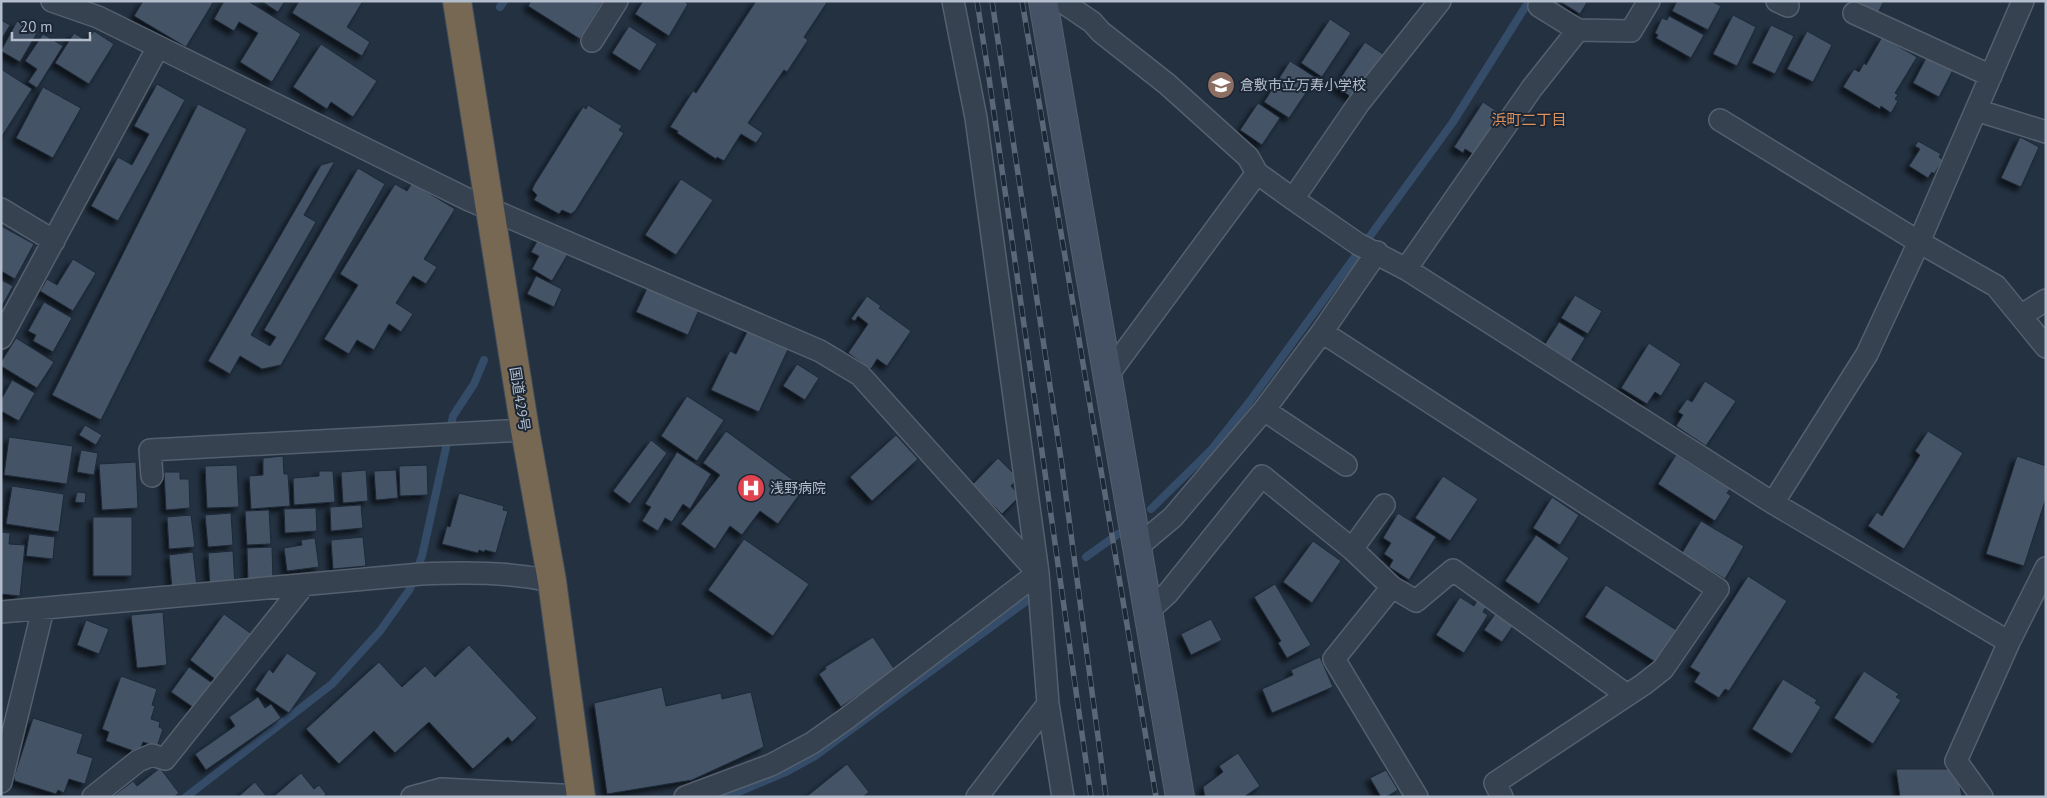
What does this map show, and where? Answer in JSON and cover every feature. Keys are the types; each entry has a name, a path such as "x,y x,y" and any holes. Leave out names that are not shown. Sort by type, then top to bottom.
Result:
{"highway":[{"name":"国道429号","path":"457,1 524,430 552,581 580,796"}],"street":[{"path":"592,40 617,1"},
{"path":"953,1 976,118 1038,573 1048,704 1063,797"},
{"path":"1043,1 1180,797"},
{"path":"1061,1 1092,22 1101,32 1167,84 1248,157 1257,173 1293,199 1368,249 1406,269 1773,503 2009,642"},
{"path":"1293,199 1359,103 1440,1"},
{"path":"1542,1 1539,6 1578,30 1632,31 1649,1"},
{"path":"1773,503 1867,354 1919,242 2023,1"},
{"path":"60,2 98,17 489,208 820,350 860,375 1038,573"},
{"path":"1854,13 1991,76"},
{"path":"1406,269 1532,88 1578,30"},
{"path":"2,333 54,241 158,47"},
{"path":"1976,110 2046,132"},
{"path":"1720,120 1919,242 1996,286 2022,315 2046,347"},
{"path":"1107,376 1257,173"},
{"path":"1,209 54,241"},
{"path":"1136,548 1173,517 1264,410 1322,332 1368,249"},
{"path":"2022,315 2046,300"},
{"path":"1322,332 1718,589 1663,669 1627,696 1495,783 1502,797"},
{"path":"1264,410 1346,465"},
{"path":"152,476 150,450 524,430"},
{"path":"1148,612 1168,592 1262,476 1352,549 1392,587 1416,601 1453,570 1627,696"},
{"path":"1352,549 1384,504"},
{"path":"1982,797 1956,761 2009,642 2046,568"},
{"path":"1,612 414,574 471,572 519,574 552,581"},
{"path":"685,797 771,765 812,743 1038,573"},
{"path":"93,797 138,761 152,755 165,758 304,585"},
{"path":"1392,587 1334,659 1417,797"},
{"path":"1,782 43,608"},
{"path":"977,797 1048,704"},
{"path":"412,797 441,789 580,796"}],"building":[{"path":"143,1 214,1 186,47 134,16"},
{"path":"224,1 248,1 301,34 272,82 240,62 258,33 239,22 234,31 214,19"},
{"path":"261,1 285,1 278,12"},
{"path":"299,1 363,1 347,27 370,42 362,56 292,13"},
{"path":"531,1 603,1 580,39 528,6"},
{"path":"643,1 684,1 688,4 669,36 635,14"},
{"path":"756,1 828,1 804,37 808,40 787,72 784,70 748,123 763,133 756,143 741,134 724,161 717,157 716,159 670,127 693,91 696,93"},
{"path":"1559,1 1588,1 1580,14"},
{"path":"1677,1 1711,1 1721,6 1708,30 1672,11"},
{"path":"1857,1 1884,1 1878,13"},
{"path":"1733,15 1756,27 1737,66 1713,54"},
{"path":"1669,16 1704,35 1691,58 1656,38 1658,35 1655,33 1662,18 1667,20"},
{"path":"1330,19 1351,33 1322,77 1301,63"},
{"path":"1,20 10,25 1,40"},
{"path":"17,21 37,33 20,62 1,51"},
{"path":"1771,25 1794,36 1775,74 1752,63"},
{"path":"629,26 657,44 640,71 612,53"},
{"path":"94,31 114,44 89,84 55,63 74,33 87,41"},
{"path":"1807,31 1832,45 1813,82 1787,69"},
{"path":"43,34 63,46 37,88 28,82 37,69 25,61"},
{"path":"1882,37 1917,57 1895,93 1898,95 1895,99 1898,101 1891,113 1881,106 1880,109 1843,87 1854,69 1859,72 1864,63 1866,65"},
{"path":"1365,42 1386,56 1357,101 1335,86"},
{"path":"321,44 377,81 353,117 331,102 327,109 293,87"},
{"path":"1927,56 1953,70 1939,97 1913,83"},
{"path":"1290,61 1316,78 1289,118 1264,102"},
{"path":"1,69 32,89 2,136 1,135"},
{"path":"157,84 185,100 118,221 91,206 118,157 132,165 149,134 134,126"},
{"path":"43,87 81,108 53,158 16,138"},
{"path":"1483,102 1503,115 1476,156 1465,149 1463,153 1454,147"},
{"path":"1258,103 1280,118 1262,145 1240,130"},
{"path":"198,104 247,129 101,420 52,395"},
{"path":"588,105 622,126 619,130 624,133 575,211 571,214 562,210 559,214 534,200 537,195 532,190 583,107 586,109"},
{"path":"2020,137 2039,147 2021,187 2001,178"},
{"path":"1918,141 1941,154 1939,157 1943,160 1934,174 1932,172 1928,178 1909,166 1920,149 1915,146"},
{"path":"335,161 304,215 316,222 251,335 270,346 276,337 264,330 358,168 385,184 281,365 262,369 240,356 230,374 208,361 321,165"},
{"path":"681,179 713,200 676,255 645,235"},
{"path":"412,183 455,209 424,259 437,267 426,284 413,276 396,303 413,314 401,332 389,324 374,350 357,340 349,354 324,339 358,285 340,274 395,184 407,191"},
{"path":"1,226 34,244 15,279 1,271"},
{"path":"540,236 569,252 552,281 532,269 539,256 531,252"},
{"path":"73,259 96,273 73,311 40,291 47,279 57,285"},
{"path":"536,276 562,289 554,307 527,294"},
{"path":"1,280 13,286 1,308"},
{"path":"648,286 699,310 688,335 636,312"},
{"path":"1575,295 1602,311 1588,334 1561,318"},
{"path":"867,296 881,306 879,308 911,331 887,366 877,359 871,369 848,353 868,324 858,316 855,321 851,319"},
{"path":"44,302 72,318 53,352 33,341 36,335 28,331"},
{"path":"1559,322 1585,338 1571,361 1545,344"},
{"path":"750,326 790,345 759,412 711,390 730,351 736,354"},
{"path":"16,338 54,362 37,388 1,366 1,362"},
{"path":"1649,343 1681,364 1661,396 1655,392 1647,404 1621,388"},
{"path":"797,364 819,378 805,400 783,386"},
{"path":"12,380 35,393 19,421 1,411 1,400"},
{"path":"1705,381 1736,401 1706,446 1676,426 1683,415 1678,412 1687,399 1692,402"},
{"path":"687,396 724,420 697,461 661,436"},
{"path":"85,425 102,435 96,445 79,435"},
{"path":"726,431 804,488 778,524 760,511 742,535 730,526 715,549 681,524 720,475 703,463"},
{"path":"1928,431 1963,453 1904,549 1868,526 1877,512 1882,516 1920,455 1915,451"},
{"path":"896,435 918,459 872,501 850,477"},
{"path":"9,437 73,446 67,484 4,475"},
{"path":"651,440 667,453 630,504 613,491"},
{"path":"81,450 98,453 94,475 77,472"},
{"path":"677,452 711,474 690,509 683,504 672,522 665,518 658,531 642,521 651,507 645,504"},
{"path":"1676,455 1730,489 1727,493 1731,496 1715,521 1658,484"},
{"path":"283,456 284,474 288,474 290,506 251,509 249,476 263,475 263,458"},
{"path":"2017,456 2046,466 2046,498 2024,566 1986,554"},
{"path":"998,458 1018,478 1011,486 1020,496 1002,514 972,485"},
{"path":"136,462 138,508 102,510 99,464"},
{"path":"237,465 239,507 207,508 205,466"},
{"path":"427,465 428,495 400,496 399,466"},
{"path":"366,470 368,501 343,503 341,472"},
{"path":"396,470 398,498 376,500 374,471"},
{"path":"319,471 333,471 335,502 294,505 293,478 319,476"},
{"path":"164,472 180,472 180,479 189,479 190,508 166,510"},
{"path":"1443,476 1478,499 1450,541 1415,518"},
{"path":"12,486 64,494 59,532 6,524"},
{"path":"77,492 86,493 85,503 75,502"},
{"path":"459,493 504,506 503,510 508,511 496,553 479,550 478,553 442,544 447,526 450,527"},
{"path":"1552,497 1579,515 1560,545 1533,528"},
{"path":"361,505 363,528 331,531 330,507"},
{"path":"316,508 317,531 285,533 284,509"},
{"path":"269,510 271,544 247,545 245,511"},
{"path":"231,513 233,545 208,547 205,515"},
{"path":"1398,513 1436,537 1409,580 1389,567 1393,560 1384,554 1391,543 1383,538"},
{"path":"191,515 195,547 169,549 167,517"},
{"path":"93,517 132,517 132,576 93,576"},
{"path":"1701,521 1744,546 1725,579 1682,553"},
{"path":"1,532 10,533 9,544 25,545 20,596 1,594"},
{"path":"29,534 55,537 53,559 26,556"},
{"path":"1536,535 1569,558 1539,604 1505,581"},
{"path":"363,537 366,566 333,569 331,540"},
{"path":"315,538 319,567 287,571 284,548 302,545 301,540"},
{"path":"744,539 809,584 773,636 708,590"},
{"path":"1313,541 1341,561 1312,603 1283,582"},
{"path":"272,547 273,581 248,582 247,548"},
{"path":"233,551 235,586 210,588 208,553"},
{"path":"193,552 197,586 172,589 169,555"},
{"path":"1748,576 1787,601 1729,691 1725,689 1719,698 1694,682 1700,673 1690,667"},
{"path":"1275,584 1311,645 1287,658 1278,643 1281,641 1254,597"},
{"path":"1606,585 1678,631 1657,663 1585,617"},
{"path":"1460,597 1474,606 1478,599 1487,605 1483,612 1488,615 1464,653 1436,635"},
{"path":"163,612 167,665 137,668 131,615"},
{"path":"224,614 253,635 219,682 190,660"},
{"path":"1495,614 1513,626 1502,642 1484,630"},
{"path":"1211,619 1222,640 1191,655 1181,634"},
{"path":"86,620 109,629 99,654 77,645"},
{"path":"873,637 897,673 879,681 841,707 819,674 826,669 825,667"},
{"path":"469,645 537,718 512,742 508,737 473,769 429,722 395,753 374,731 339,764 306,729 379,662 402,687 425,666 435,677"},
{"path":"287,653 317,673 289,713 255,690 269,669 273,673"},
{"path":"1320,657 1333,687 1272,713 1262,689 1293,675 1291,670"},
{"path":"189,667 215,685 197,710 171,692"},
{"path":"1864,671 1899,694 1896,697 1901,700 1873,744 1834,718"},
{"path":"121,676 157,689 152,705 155,706 151,719 160,722 159,727 163,729 157,747 143,742 139,753 106,741 109,732 102,729"},
{"path":"1783,679 1817,700 1815,703 1821,707 1792,754 1752,729"},
{"path":"662,687 666,706 721,693 722,699 751,692 764,747 692,780 607,794 594,703"},
{"path":"258,697 265,708 271,704 281,718 206,770 195,754 235,726 229,717"},
{"path":"33,718 83,734 77,753 93,758 85,784 69,779 64,793 58,790 56,794 15,781 14,777"},
{"path":"1238,753 1260,786 1244,797 1205,797 1203,787 1223,772 1219,766"},
{"path":"847,764 869,792 863,797 806,797"},
{"path":"160,768 179,793 174,797 112,797 133,781 137,786"},
{"path":"1896,769 1957,769 1962,797 1900,797"},
{"path":"1386,770 1398,790 1386,797 1381,797 1370,778"},
{"path":"301,773 314,789 319,785 326,794 323,797 273,797"},
{"path":"255,782 267,797 238,797"}],"waterway":[{"path":"500,7 504,1"},
{"path":"1151,509 1212,449 1250,401 1453,122 1529,1"},
{"path":"186,797 332,684 380,631 410,589 422,556 453,416 474,384 484,360"},
{"path":"1086,557 1118,534"},
{"path":"727,797 788,771 815,756 1028,600"}],"railway":[{"path":"977,1 1091,797"},
{"path":"992,1 1061,459 1106,797"},
{"path":"1022,1 1156,797"}],"place":[{"name":"倉敷市立万寿小学校","path":"1221,85"},
{"name":"浅野病院","path":"751,488"}],"district":[{"name":"浜町二丁目","path":"1529,120"}]}
